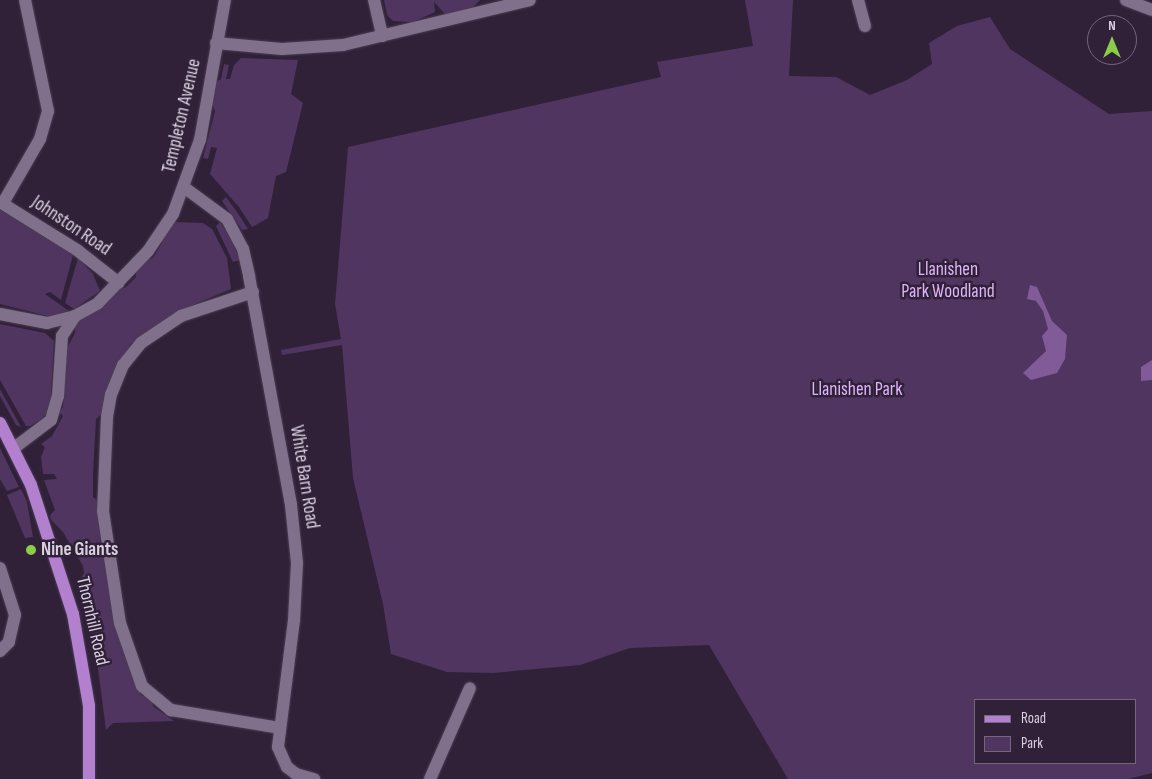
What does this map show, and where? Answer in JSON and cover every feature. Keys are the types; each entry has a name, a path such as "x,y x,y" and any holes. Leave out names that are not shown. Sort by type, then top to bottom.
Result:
{"main road":[{"name":"Thornhill Road","path":"0,423 14,448 53,549 75,621 88,706 89,779"}],"street":[{"path":"1,202 40,139 48,111 25,0"},
{"name":"Templeton Avenue","path":"0,314 47,323 75,316 98,303 119,283 153,243 173,214 184,188 202,128 225,0"},
{"path":"374,0 382,36"},
{"path":"216,44 302,49 382,36 530,0"},
{"path":"858,0 864,12 865,26"},
{"path":"1126,0 1152,10"},
{"name":"White Barn Road","path":"184,188 227,219 243,249 253,292 292,505 297,563 294,620 278,747 287,767 305,778 314,779"},
{"name":"Johnston Road","path":"1,202 77,250 119,283"},
{"path":"253,292 182,316 141,343 123,365 111,394 107,417 103,512 120,623 142,686 171,710 280,728"},
{"name":"Templeton Avenue","path":"14,448 51,420 58,396 62,336 75,316"},
{"path":"0,568 15,615 9,642 0,651"},
{"path":"430,779 470,688"}],"green space":[{"path":"384,0 480,0 471,9 445,14 434,2 435,12 413,22 393,21 387,15"},
{"name":"Llanishen Park","path":"745,0 793,0 789,76 836,77 870,95 907,80 932,64 929,43 957,26 990,17 1010,49 1109,114 1152,111 1152,773 1128,779 788,779 709,645 630,648 580,665 493,673 447,672 391,654 383,604 353,478 342,345 282,355 281,350 341,339 335,304 348,147 661,77 657,62 753,46"},
{"path":"241,58 298,60 291,94 303,103 286,172 276,176 268,218 252,227 239,207 210,174 217,148 211,147 208,159 203,158 215,111 211,101 215,83 221,79 224,64 229,65 226,79 230,79 234,65"},
{"path":"226,197 248,229 242,230 222,201"},
{"path":"0,204 73,255 61,300 50,292 45,294 69,311 48,316 0,304"},
{"path":"174,222 203,223 212,229 227,258 231,289 172,314 131,344 110,380 102,413 96,419 93,497 100,503 101,556 112,565 132,677 142,696 148,696 154,707 174,721 113,723 106,730 92,623 81,578 84,573 83,566 63,532 51,520 50,515 55,510 44,480 57,479 54,474 43,474 41,457 45,447 41,444 52,436 63,416 59,412 63,407 66,350 75,333 75,316 121,287 125,288 136,277 136,271 147,259 153,258 162,243 162,235"},
{"path":"220,222 231,239 240,260 233,262 216,226"},
{"path":"78,258 93,274 100,291 74,309 65,303"},
{"path":"0,324 45,333 54,341 51,393 54,402 43,418 30,426 26,426 0,380"},
{"path":"0,389 21,427 16,425 0,396"},
{"path":"0,448 19,487 7,491 0,479"},
{"path":"21,489 27,502 33,537 25,538 7,495"}],"shaded area":[{"path":"1030,285 1037,287 1052,321 1067,335 1065,359 1057,373 1031,380 1023,373 1046,351 1042,336 1048,329 1043,311 1036,301 1027,299"},
{"path":"1152,360 1152,380 1141,381 1141,367"}],"place":[{"name":"Nine Giants","path":"31,550"}],"park label":[{"name":"Llanishen Park Woodland","path":"948,281"}]}
